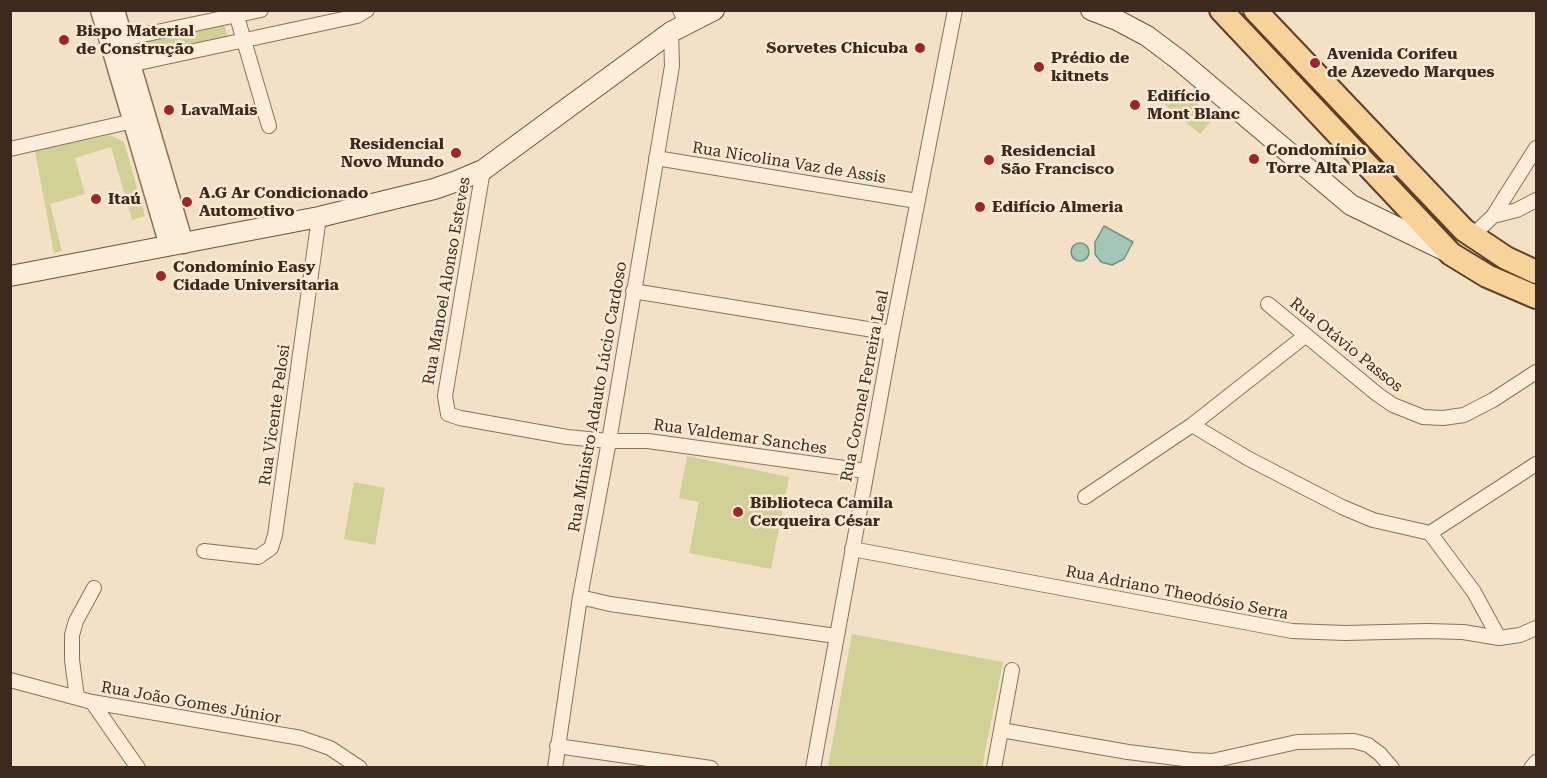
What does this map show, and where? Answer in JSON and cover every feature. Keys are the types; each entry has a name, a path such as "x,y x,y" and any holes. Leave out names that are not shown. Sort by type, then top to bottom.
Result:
{"main road":[{"path":"10,276 319,217 434,189 483,170 679,22 714,10"},
{"path":"1091,10 1117,20 1155,42 1211,85 1351,205 1451,254 1487,276 1536,297"},
{"path":"1255,10 1439,204 1473,236 1506,258 1536,272"},
{"path":"1228,13 1451,254"},
{"path":"1377,219 1420,200 1439,204"}],"street":[{"path":"100,10 116,41 176,245"},
{"path":"115,10 116,41"},
{"path":"116,41 236,13 261,10"},
{"path":"123,66 357,16 367,10"},
{"name":"Rua Coronel Ferreira Leal","path":"813,768 866,471 955,10"},
{"path":"236,13 269,126"},
{"name":"Rua Ministro Adauto Lúcio Cardoso","path":"555,768 580,597 609,441 679,22"},
{"path":"10,148 140,120"},
{"path":"1473,236 1492,216 1536,148"},
{"name":"Rua Nicolina Vaz de Assis","path":"656,158 917,201"},
{"name":"Rua Manoel Alonso Esteves","path":"483,170 445,396 445,408 448,414 460,418 567,437 609,441"},
{"path":"1492,216 1517,210 1536,200"},
{"name":"Rua Vicente Pelosi","path":"204,551 258,557 266,554 271,548 275,535 319,217"},
{"path":"633,291 892,333"},
{"name":"Rua Otávio Passos","path":"1268,304 1377,394 1393,405 1423,417 1443,418 1464,415 1493,400 1536,372"},
{"path":"1085,497 1192,425 1305,336"},
{"path":"1192,425 1249,459 1342,507 1373,520 1430,533 1474,592 1499,638 1520,635 1536,628"},
{"name":"Rua Valdemar Sanches","path":"609,441 648,441 866,471"},
{"path":"1430,533 1536,464"},
{"name":"Rua Adriano Theodósio Serra","path":"852,549 1292,631 1463,632 1499,638"},
{"path":"76,698 72,635 76,621 93,588"},
{"path":"580,597 610,604 836,636"},
{"path":"994,768 1012,670"},
{"name":"Rua João Gomes Júnior","path":"10,680 92,702 301,738 330,748 360,768"},
{"path":"92,702 138,768"},
{"path":"1001,730 1128,752 1212,761 1297,742 1354,741 1368,745 1380,753 1392,768"},
{"path":"557,746 711,768"},
{"path":"1128,752 1129,768"},
{"path":"1531,768 1536,762"}],"green space":[{"path":"224,25 228,37 139,55 136,43"},
{"path":"1177,86 1214,118 1200,134 1163,103"},
{"path":"110,135 124,142 145,216 132,220 111,147 75,158 85,194 50,204 62,251 54,253 35,151"},
{"path":"687,456 789,477 771,569 689,553 699,502 679,498"},
{"path":"354,482 385,488 375,545 344,539"},
{"path":"852,634 1003,662 982,767 828,767"}],"shaded area":[{"path":"1104,226 1133,242 1124,259 1112,265 1101,262 1095,254 1095,242"},
{"path":"1076,243 1084,243 1089,248 1087,259 1076,261 1071,256 1071,248"}],"place":[{"name":"Bispo Material de Construção","path":"64,40"},
{"name":"Sorvetes Chicuba","path":"920,48"},
{"name":"Avenida Corifeu de Azevedo Marques","path":"1315,63"},
{"name":"Prédio de kitnets","path":"1039,67"},
{"name":"Edifício Mont Blanc","path":"1135,105"},
{"name":"LavaMais","path":"169,110"},
{"name":"Residencial Novo Mundo","path":"456,153"},
{"name":"Condomínio Torre Alta Plaza","path":"1254,159"},
{"name":"Residencial São Francisco","path":"989,160"},
{"name":"Itaú","path":"96,199"},
{"name":"A.G Ar Condicionado Automotivo","path":"187,202"},
{"name":"Edifício Almeria","path":"980,207"},
{"name":"Condomínio Easy Cidade Universitaria","path":"161,276"},
{"name":"Biblioteca Camila Cerqueira César","path":"738,512"}]}
